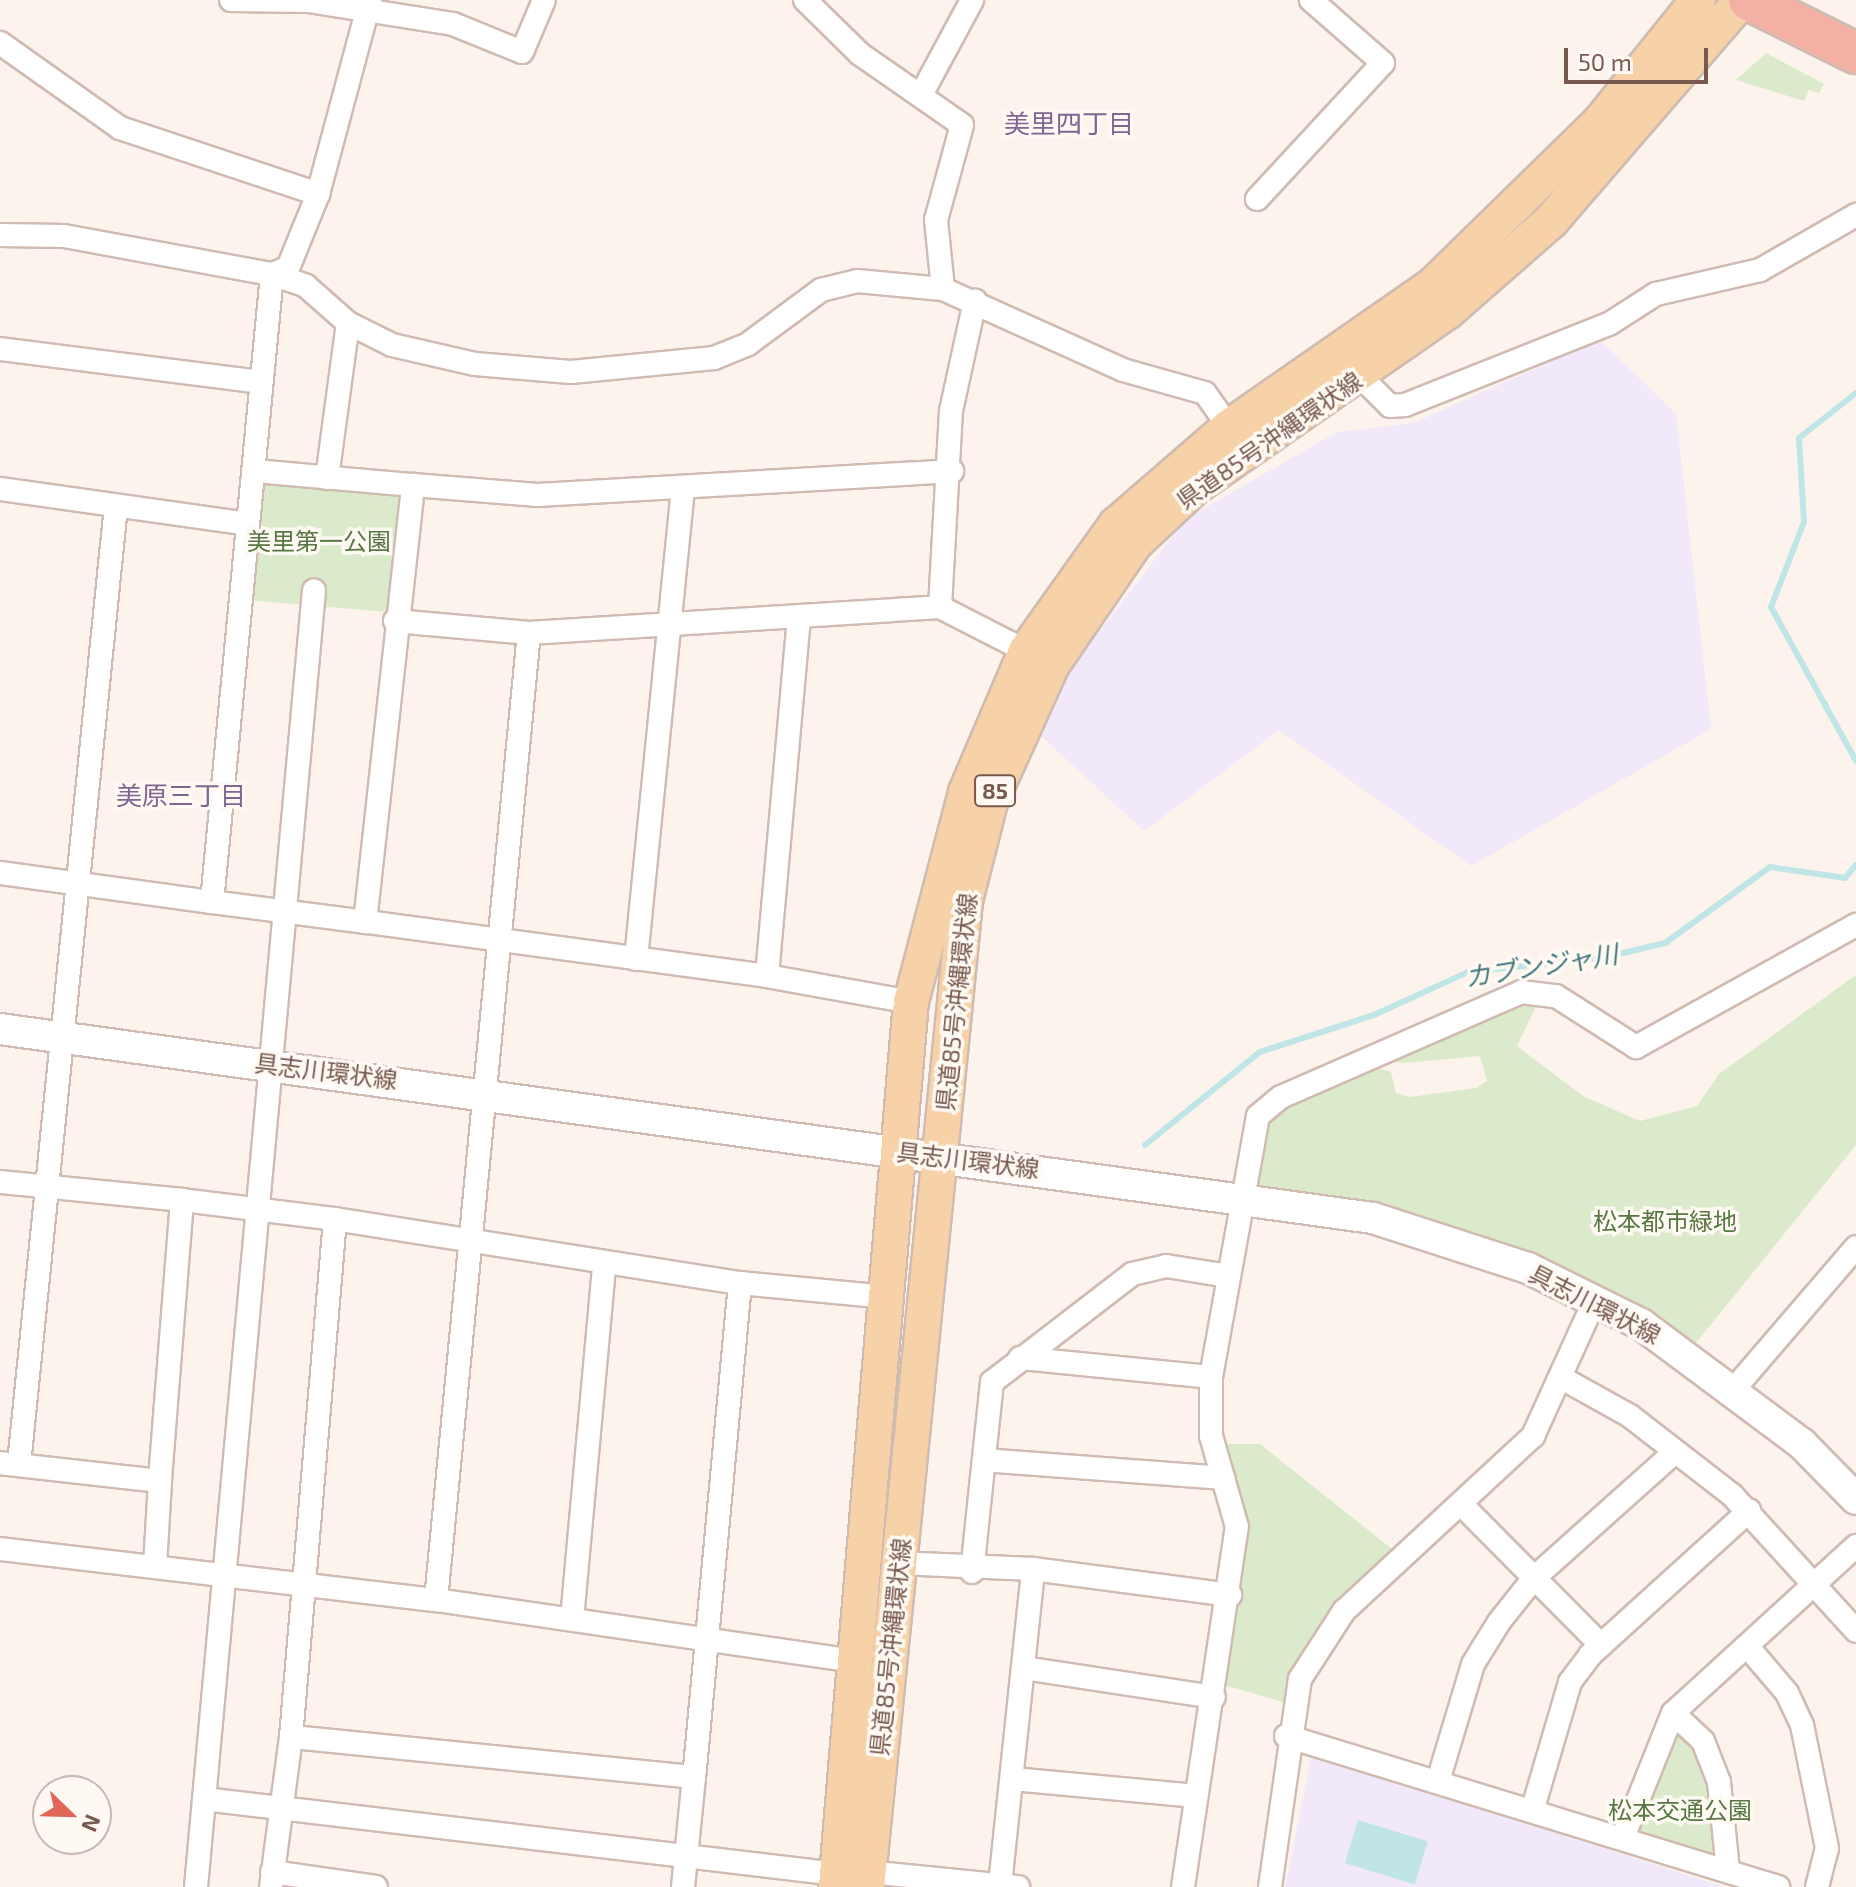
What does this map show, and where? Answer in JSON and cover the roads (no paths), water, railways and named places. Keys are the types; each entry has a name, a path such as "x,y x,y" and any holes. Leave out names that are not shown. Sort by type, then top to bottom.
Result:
{"highway":[{"path":"1749,0 1856,53"}],"main road":[{"name":"県道85号沖縄環状線","path":"852,1880 855,1661 911,1002 966,792 1026,651 1116,525 1229,427 1432,286 1590,133 1698,0"},
{"name":"県道85号沖縄環状線","path":"852,1880 898,1563 965,901 990,802 1052,665 1135,543 1195,487 1360,376 1551,221 1742,0"},
{"name":"具志川環状線","path":"0,1029 481,1091 940,1158 1240,1196 1373,1218 1528,1268 1595,1300 1734,1389 1856,1499"}],"street":[{"path":"231,0 371,5 453,24 522,52 544,0"},
{"path":"922,93 972,0"},
{"path":"1257,199 1383,63 1311,0"},
{"path":"815,3 860,54 922,93 962,125 936,220 943,289"},
{"path":"272,274 288,268 318,194 371,5"},
{"path":"0,43 120,128 318,194"},
{"path":"1360,376 1390,406 1405,405 1597,330 1656,294 1760,270 1856,215"},
{"path":"0,235 64,236 272,274 306,286 348,323 392,345 475,364 615,372 714,358 748,344 821,290 845,284 943,289 1123,370 1205,393 1229,427"},
{"path":"212,902 272,274"},
{"path":"940,607 952,471 951,411 975,301"},
{"path":"327,478 348,323"},
{"path":"0,349 261,382"},
{"path":"255,471 538,495 952,471"},
{"path":"365,922 395,621 413,485"},
{"path":"636,959 672,627 683,487"},
{"path":"0,489 248,524"},
{"path":"116,506 47,1190 10,1464 160,1481"},
{"path":"196,1887 255,1207 276,1065 314,590"},
{"path":"395,621 529,633 672,627 940,607 1026,651"},
{"path":"767,976 799,617"},
{"path":"436,1600 465,1243 529,633"},
{"path":"0,873 767,976 911,1002"},
{"path":"1183,1887 1230,1595 1237,1527 1211,1436 1211,1377 1240,1196 1258,1116 1281,1097 1483,1005 1521,992 1556,996 1636,1047 1856,925"},
{"path":"0,1182 47,1190 255,1207 604,1265 740,1283 887,1297"},
{"path":"155,1566 182,1200"},
{"path":"335,1219 299,1583 291,1737 271,1880 376,1887"},
{"path":"1734,1389 1856,1247"},
{"path":"572,1619 604,1265"},
{"path":"972,1572 992,1382 1132,1274 1166,1266 1229,1276"},
{"path":"683,1887 740,1283"},
{"path":"1270,1887 1286,1736 1300,1679 1344,1611 1463,1506 1533,1436 1595,1300"},
{"path":"1020,1358 1211,1377"},
{"path":"1560,1377 1630,1416 1749,1511 1818,1583 1856,1631"},
{"path":"1438,1781 1473,1664 1534,1578 1675,1452"},
{"path":"984,1460 1223,1478"},
{"path":"1463,1506 1601,1645"},
{"path":"1533,1808 1570,1682 1601,1645 1749,1511"},
{"path":"1624,1835 1673,1713 1856,1546"},
{"path":"0,1549 436,1600 855,1661"},
{"path":"898,1563 972,1572 1033,1569 1230,1595"},
{"path":"204,1799 687,1853 852,1880 1009,1886 1013,1779 1033,1569"},
{"path":"1747,1646 1787,1693 1802,1725 1827,1848 1817,1887"},
{"path":"1024,1668 1214,1697"},
{"path":"1673,1713 1703,1741 1719,1782 1728,1870"},
{"path":"1286,1736 1624,1835 1778,1887"},
{"path":"291,1737 694,1777"},
{"path":"1013,1779 1196,1796"}],"water":[{"path":"1358,1820 1428,1841 1415,1884 1345,1863"}],"waterway":[{"name":"カブンジャ川","path":"1856,393 1799,438 1804,522 1771,607 1856,761"},
{"name":"カブンジャ川","path":"1145,1145 1260,1052 1374,1015 1468,972 1606,957 1665,943 1770,867 1845,878 1856,865"}],"district":[{"name":"美里四丁目","path":"1069,123"},
{"name":"美原三丁目","path":"181,795"}],"park label":[{"name":"美里第一公園","path":"319,541"},
{"name":"松本都市緑地","path":"1665,1221"},
{"name":"松本交通公園","path":"1680,1810"}]}
